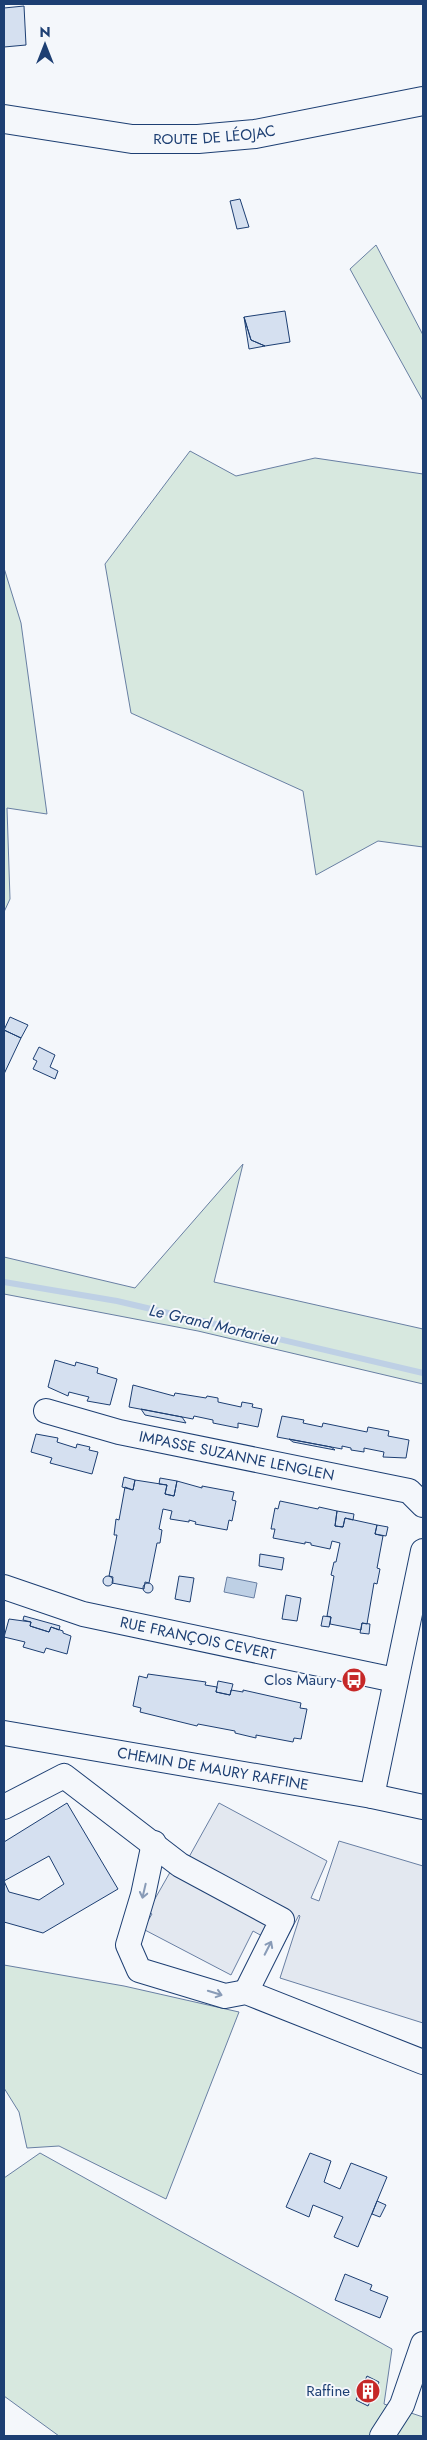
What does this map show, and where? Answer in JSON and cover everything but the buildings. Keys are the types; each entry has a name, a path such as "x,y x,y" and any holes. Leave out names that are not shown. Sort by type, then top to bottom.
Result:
{"main road":[{"name":"ROUTE DE LÉOJAC","path":"4,119 132,140 198,140 255,134 423,101"}],"street":[{"name":"IMPASSE SUZANNE LENGLEN","path":"46,1411 119,1432 409,1491 423,1505"},
{"path":"372,1796 423,1551"},
{"name":"RUE FRANÇOIS CEVERT","path":"4,1587 83,1614 395,1680"},
{"name":"CHEMIN DE MAURY RAFFINE","path":"4,1733 372,1796 423,1807"},
{"path":"4,1807 64,1776 180,1865 282,1920 246,1992"},
{"path":"154,1844 143,1895 128,1945 139,1970 225,1996 246,1992 423,2062"},
{"path":"382,2436 402,2405 423,2344"}],"shaded area":[{"path":"376,245 423,335 423,401 350,269"},
{"path":"190,451 236,476 315,458 423,474 423,847 378,841 316,875 303,791 131,713 105,564"},
{"path":"4,568 21,623 47,814 7,808 10,899 4,912"},
{"path":"243,1164 214,1282 423,1329 423,1384 198,1331 4,1294 4,1257 135,1288"},
{"path":"219,1803 327,1861 311,1898 319,1901 339,1841 423,1866 423,2023 280,1978 299,1915 282,1947 253,1931 231,1975 143,1929 152,1914 148,1911 181,1853 189,1857"},
{"path":"4,1965 124,1986 239,2012 166,2199 59,2146 27,2148 19,2112 4,2088"},
{"path":"40,2153 392,2349 384,2404 423,2417 423,2436 59,2436 4,2396 4,2178"}],"water":[{"path":"227,1577 257,1583 254,1598 224,1592"}],"waterway":[{"name":"Le Grand Mortarieu","path":"4,1282 117,1301 423,1373"}],"place":[{"name":"Clos Maury","path":"354,1680"},
{"name":"Raffine","path":"368,2391"}]}
